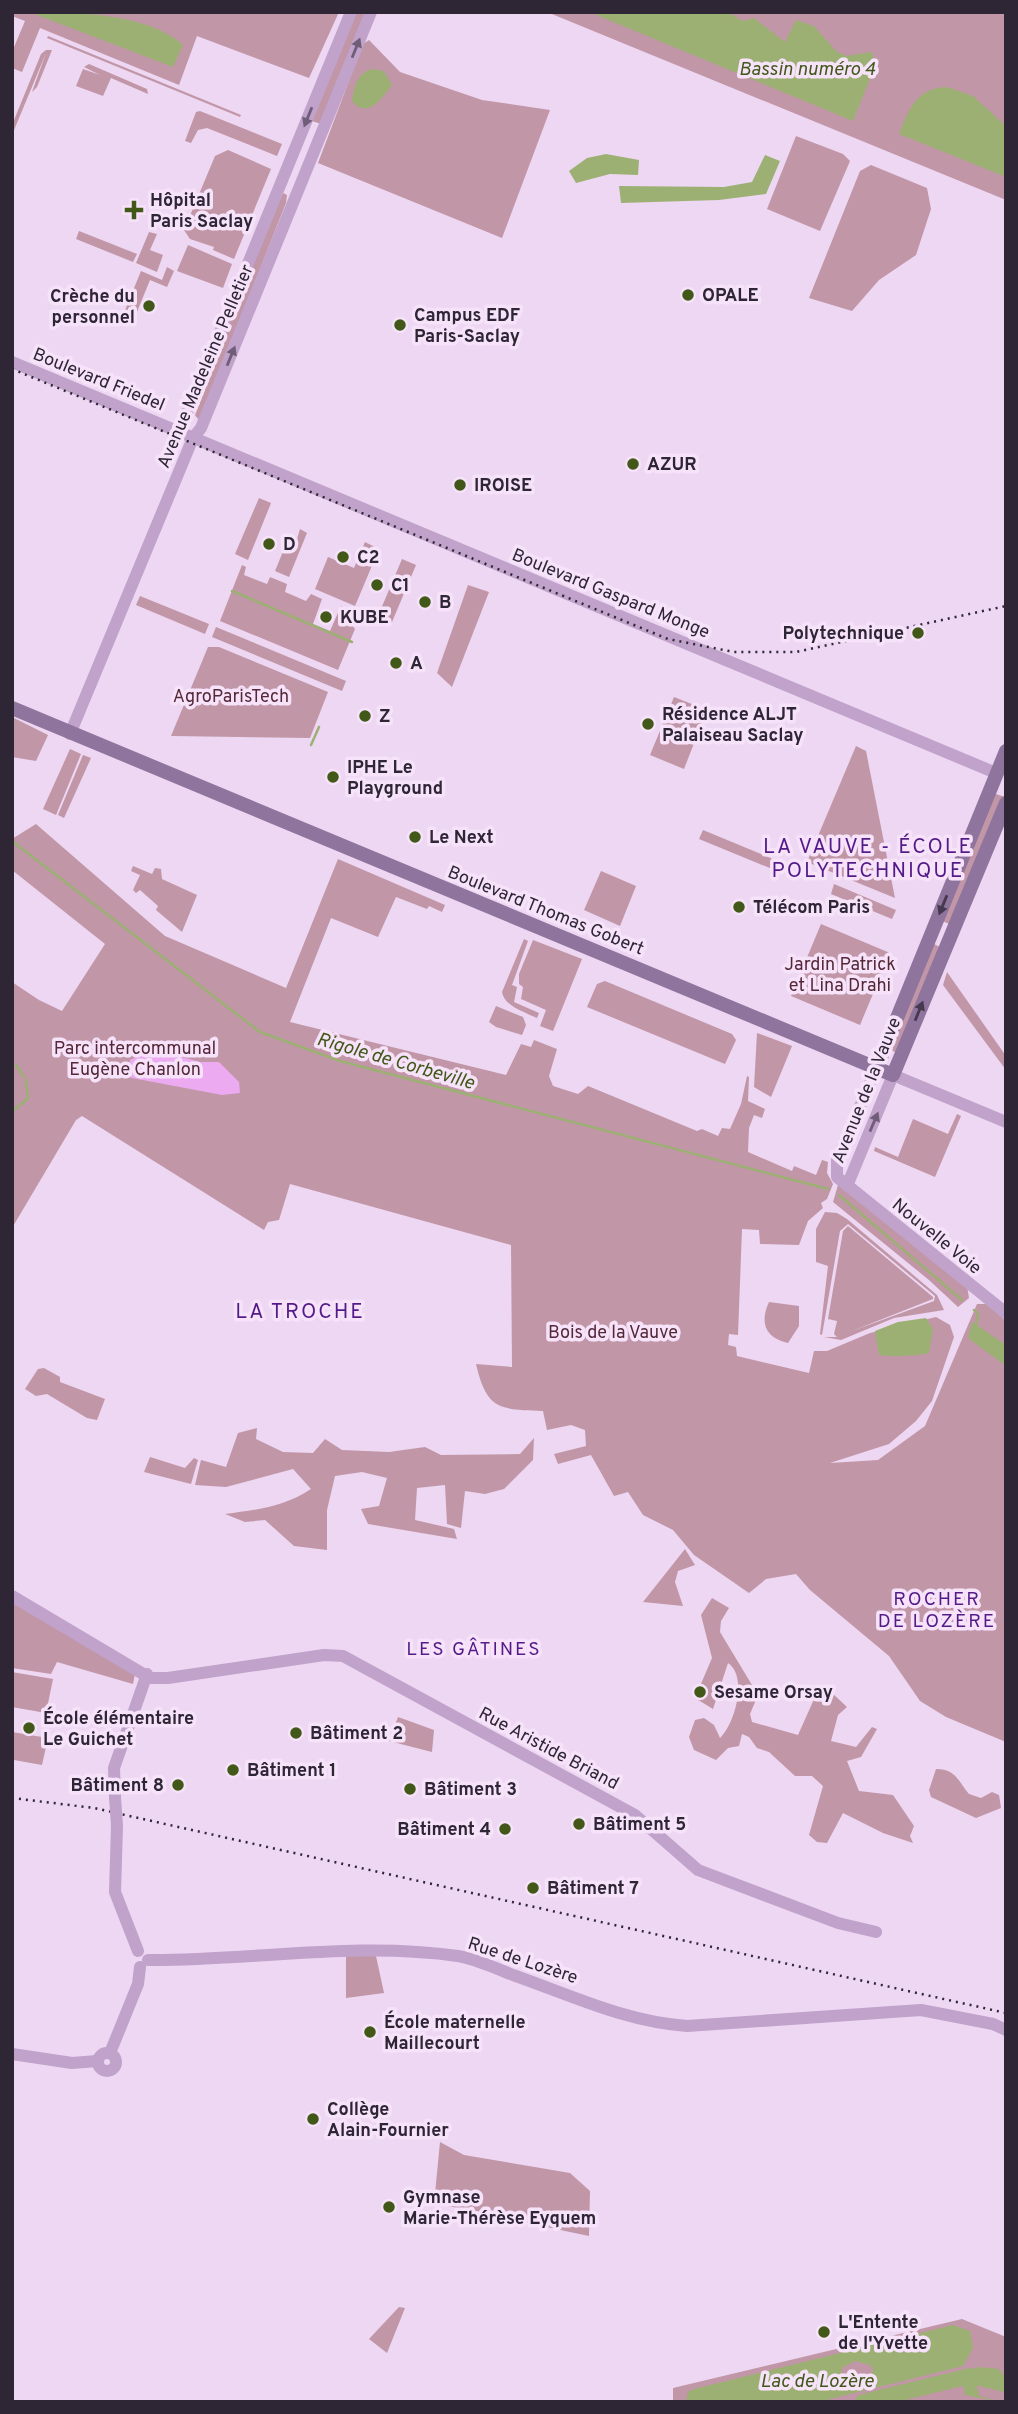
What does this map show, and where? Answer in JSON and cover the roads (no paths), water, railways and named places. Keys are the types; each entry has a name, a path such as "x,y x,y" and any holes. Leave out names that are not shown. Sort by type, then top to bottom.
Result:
{"main road":[{"name":"Boulevard Thomas Gobert","path":"12,708 893,1075"},
{"name":"Avenue de la Vauve","path":"877,1067 1006,751"},
{"name":"Avenue de la Vauve","path":"893,1075 1006,803"}],"street":[{"name":"Avenue Madeleine Pelletier","path":"179,432 351,12"},
{"name":"Avenue Madeleine Pelletier","path":"70,734 193,438 201,428 371,12"},
{"name":"Boulevard Friedel","path":"12,362 211,446"},
{"name":"Boulevard Gaspard Monge","path":"211,446 996,773"},
{"name":"Avenue de la Vauve","path":"877,1067 835,1169 837,1177 847,1186 893,1075"},
{"name":"Boulevard Thomas Gobert","path":"893,1075 1006,1122"},
{"name":"Nouvelle Voie","path":"847,1186 1006,1313"},
{"name":"Rue Aristide Briand","path":"12,1596 150,1678 324,1654 343,1656 635,1815 698,1870 838,1923 876,1932"},
{"path":"12,2054 72,2063 97,2062 103,2070 112,2070 116,2059 110,2053 138,1984 142,1959 115,1892 117,1826 114,1769 147,1674"},
{"name":"Rue de Lozère","path":"142,1959 248,1958 340,1950 383,1950 460,1957 624,2015 687,2026 882,2010 938,2011 993,2024 1006,2030"}],"water":[{"path":"29,12 88,14 131,20 168,34 183,45 173,67"},
{"name":"Bassin numéro 4","path":"589,12 727,12 743,21 754,18 785,42 796,20 814,26 836,51 846,56 872,52 875,66 853,121"},
{"path":"371,69 384,71 392,85 374,105 364,108 352,101 359,78"},
{"path":"947,87 973,96 1006,126 1006,177 899,134 906,116 921,95"},
{"path":"606,154 639,160 638,175 610,174 576,183 569,171 587,158"},
{"path":"765,155 780,161 766,194 719,200 621,203 619,186 724,187 752,182"},
{"path":"926,1318 933,1329 929,1353 879,1355 875,1331 898,1322"},
{"path":"972,1322 1006,1345 1006,1366 968,1338"},
{"name":"Lac de Lozère","path":"953,2325 970,2331 973,2348 963,2366 818,2402 686,2402 688,2392","holes":["855,2361 870,2365 873,2369 870,2379 851,2385 841,2380 842,2368"]},
{"path":"978,2367 999,2369 1006,2378 1005,2393 976,2382 979,2396 1000,2402 965,2395 963,2384 956,2386 946,2380"}],"waterway":[{"path":"232,591 352,642"},
{"path":"311,745 319,727"},
{"name":"Rigole de Corbeville","path":"12,841 260,1032 340,1061 828,1189"},
{"path":"16,1065 24,1077"},
{"path":"12,1112 28,1098 26,1080"},
{"name":"Rigole de Corbeville","path":"839,1195 962,1300"},
{"name":"Rigole de Corbeville","path":"974,1310 978,1313 976,1325"},
{"path":"863,2402 970,2376 1006,2384"}],"railway":[{"path":"12,369 668,639 734,652 796,652 1006,606"},
{"path":"12,1798 94,1808 1006,2013"}],"place":[{"name":"Hôpital Paris Saclay","path":"134,210"},
{"name":"OPALE","path":"688,295"},
{"name":"Crèche du personnel","path":"149,306"},
{"name":"Campus EDF Paris-Saclay","path":"400,325"},
{"name":"AZUR","path":"633,464"},
{"name":"IROISE","path":"460,485"},
{"name":"D","path":"269,544"},
{"name":"C2","path":"343,557"},
{"name":"C1","path":"377,585"},
{"name":"B","path":"425,602"},
{"name":"KUBE","path":"326,617"},
{"name":"Polytechnique","path":"918,633"},
{"name":"A","path":"396,663"},
{"name":"Z","path":"365,716"},
{"name":"Résidence ALJT Palaiseau Saclay","path":"648,724"},
{"name":"IPHE Le Playground","path":"333,777"},
{"name":"Le Next","path":"415,837"},
{"name":"Télécom Paris","path":"739,907"},
{"name":"Sesame Orsay","path":"700,1692"},
{"name":"École élémentaire Le Guichet","path":"29,1728"},
{"name":"Bâtiment 2","path":"296,1733"},
{"name":"Bâtiment 1","path":"233,1770"},
{"name":"Bâtiment 8","path":"178,1785"},
{"name":"Bâtiment 3","path":"410,1789"},
{"name":"Bâtiment 5","path":"579,1824"},
{"name":"Bâtiment 4","path":"505,1829"},
{"name":"Bâtiment 7","path":"533,1888"},
{"name":"École maternelle Maillecourt","path":"370,2032"},
{"name":"Collège Alain-Fournier","path":"313,2119"},
{"name":"Gymnase Marie-Thérèse Eyquem","path":"389,2207"},
{"name":"L'Entente de l'Yvette","path":"824,2332"}],"district":[{"name":"LA VAUVE - ÉCOLE POLYTECHNIQUE","path":"868,858"},
{"name":"LA TROCHE","path":"300,1311"},
{"name":"ROCHER DE LOZÈRE","path":"937,1609"},
{"name":"LES GÂTINES","path":"474,1648"}],"park label":[{"name":"AgroParisTech","path":"231,696"},
{"name":"Jardin Patrick et Lina Drahi","path":"840,974"},
{"name":"Parc intercommunal Eugène Chanlon","path":"135,1058"},
{"name":"Bois de la Vauve","path":"613,1332"}]}
